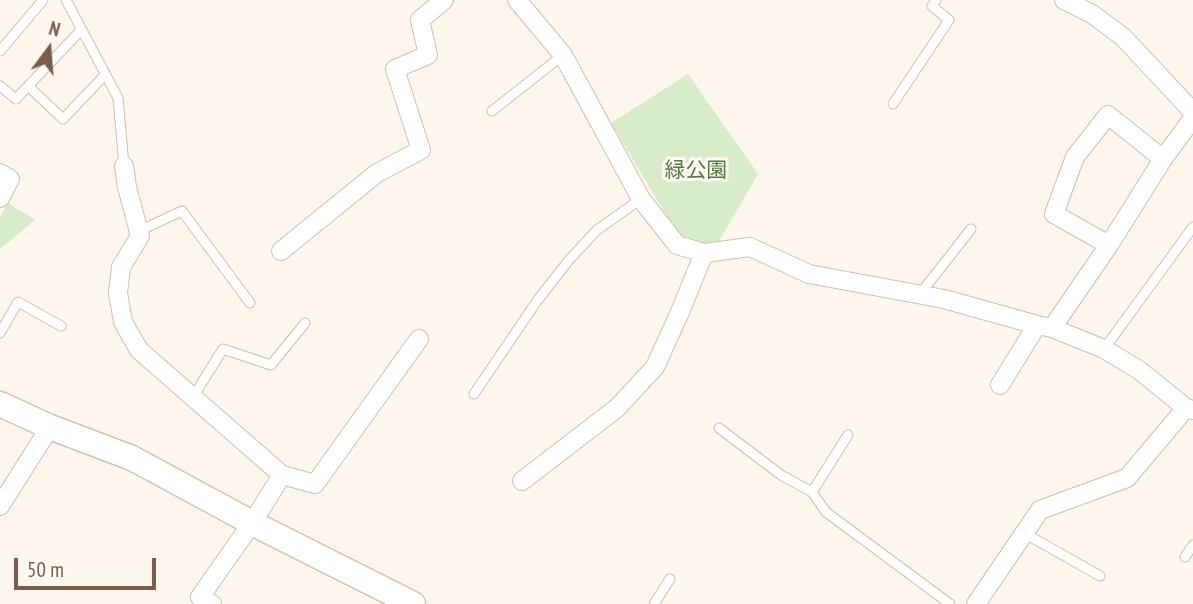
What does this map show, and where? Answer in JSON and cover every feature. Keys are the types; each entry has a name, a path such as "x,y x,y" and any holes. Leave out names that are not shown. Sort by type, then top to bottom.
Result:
{"street":[{"path":"281,251 377,173 421,150 395,68 428,55 420,20 444,0"},
{"path":"517,0 563,55 641,199 677,245 704,253 750,247 809,274 944,299 1045,327 1104,349 1139,370 1189,409 1127,478 1040,510 976,604"},
{"path":"1064,0 1092,15 1123,37 1193,112"},
{"path":"1110,245 1054,214 1075,157 1108,115 1163,159"},
{"path":"1000,385 1110,245 1163,159 1193,118"},
{"path":"124,166 140,236 121,267 118,293 124,322 139,350 282,475 315,484 419,340"},
{"path":"0,173 10,179 0,198"},
{"path":"522,481 617,408 655,367 704,253"},
{"path":"0,404 50,427 132,458 407,602"},
{"path":"0,506 50,427"},
{"path":"202,602 282,475"}],"lane":[{"path":"0,51 43,0"},
{"path":"66,0 118,98 124,166"},
{"path":"893,104 949,20 932,6 936,0"},
{"path":"0,86 16,99 81,30"},
{"path":"492,111 563,55"},
{"path":"27,86 62,119 106,75"},
{"path":"474,394 537,301 569,260 597,230 641,199"},
{"path":"139,231 182,211 250,303"},
{"path":"1104,349 1193,227"},
{"path":"919,295 971,229"},
{"path":"0,333 18,302 61,326"},
{"path":"193,397 223,349 271,365 305,323"},
{"path":"719,428 781,475 811,492 826,512 950,604"},
{"path":"811,492 848,435"},
{"path":"1024,533 1100,576"},
{"path":"1185,557 1193,545"},
{"path":"654,604 670,579"}],"green space":[{"name":"緑公園","path":"688,74 758,174 717,245 694,244 675,230 611,123"},
{"path":"8,203 35,220 0,249 0,217"}]}
